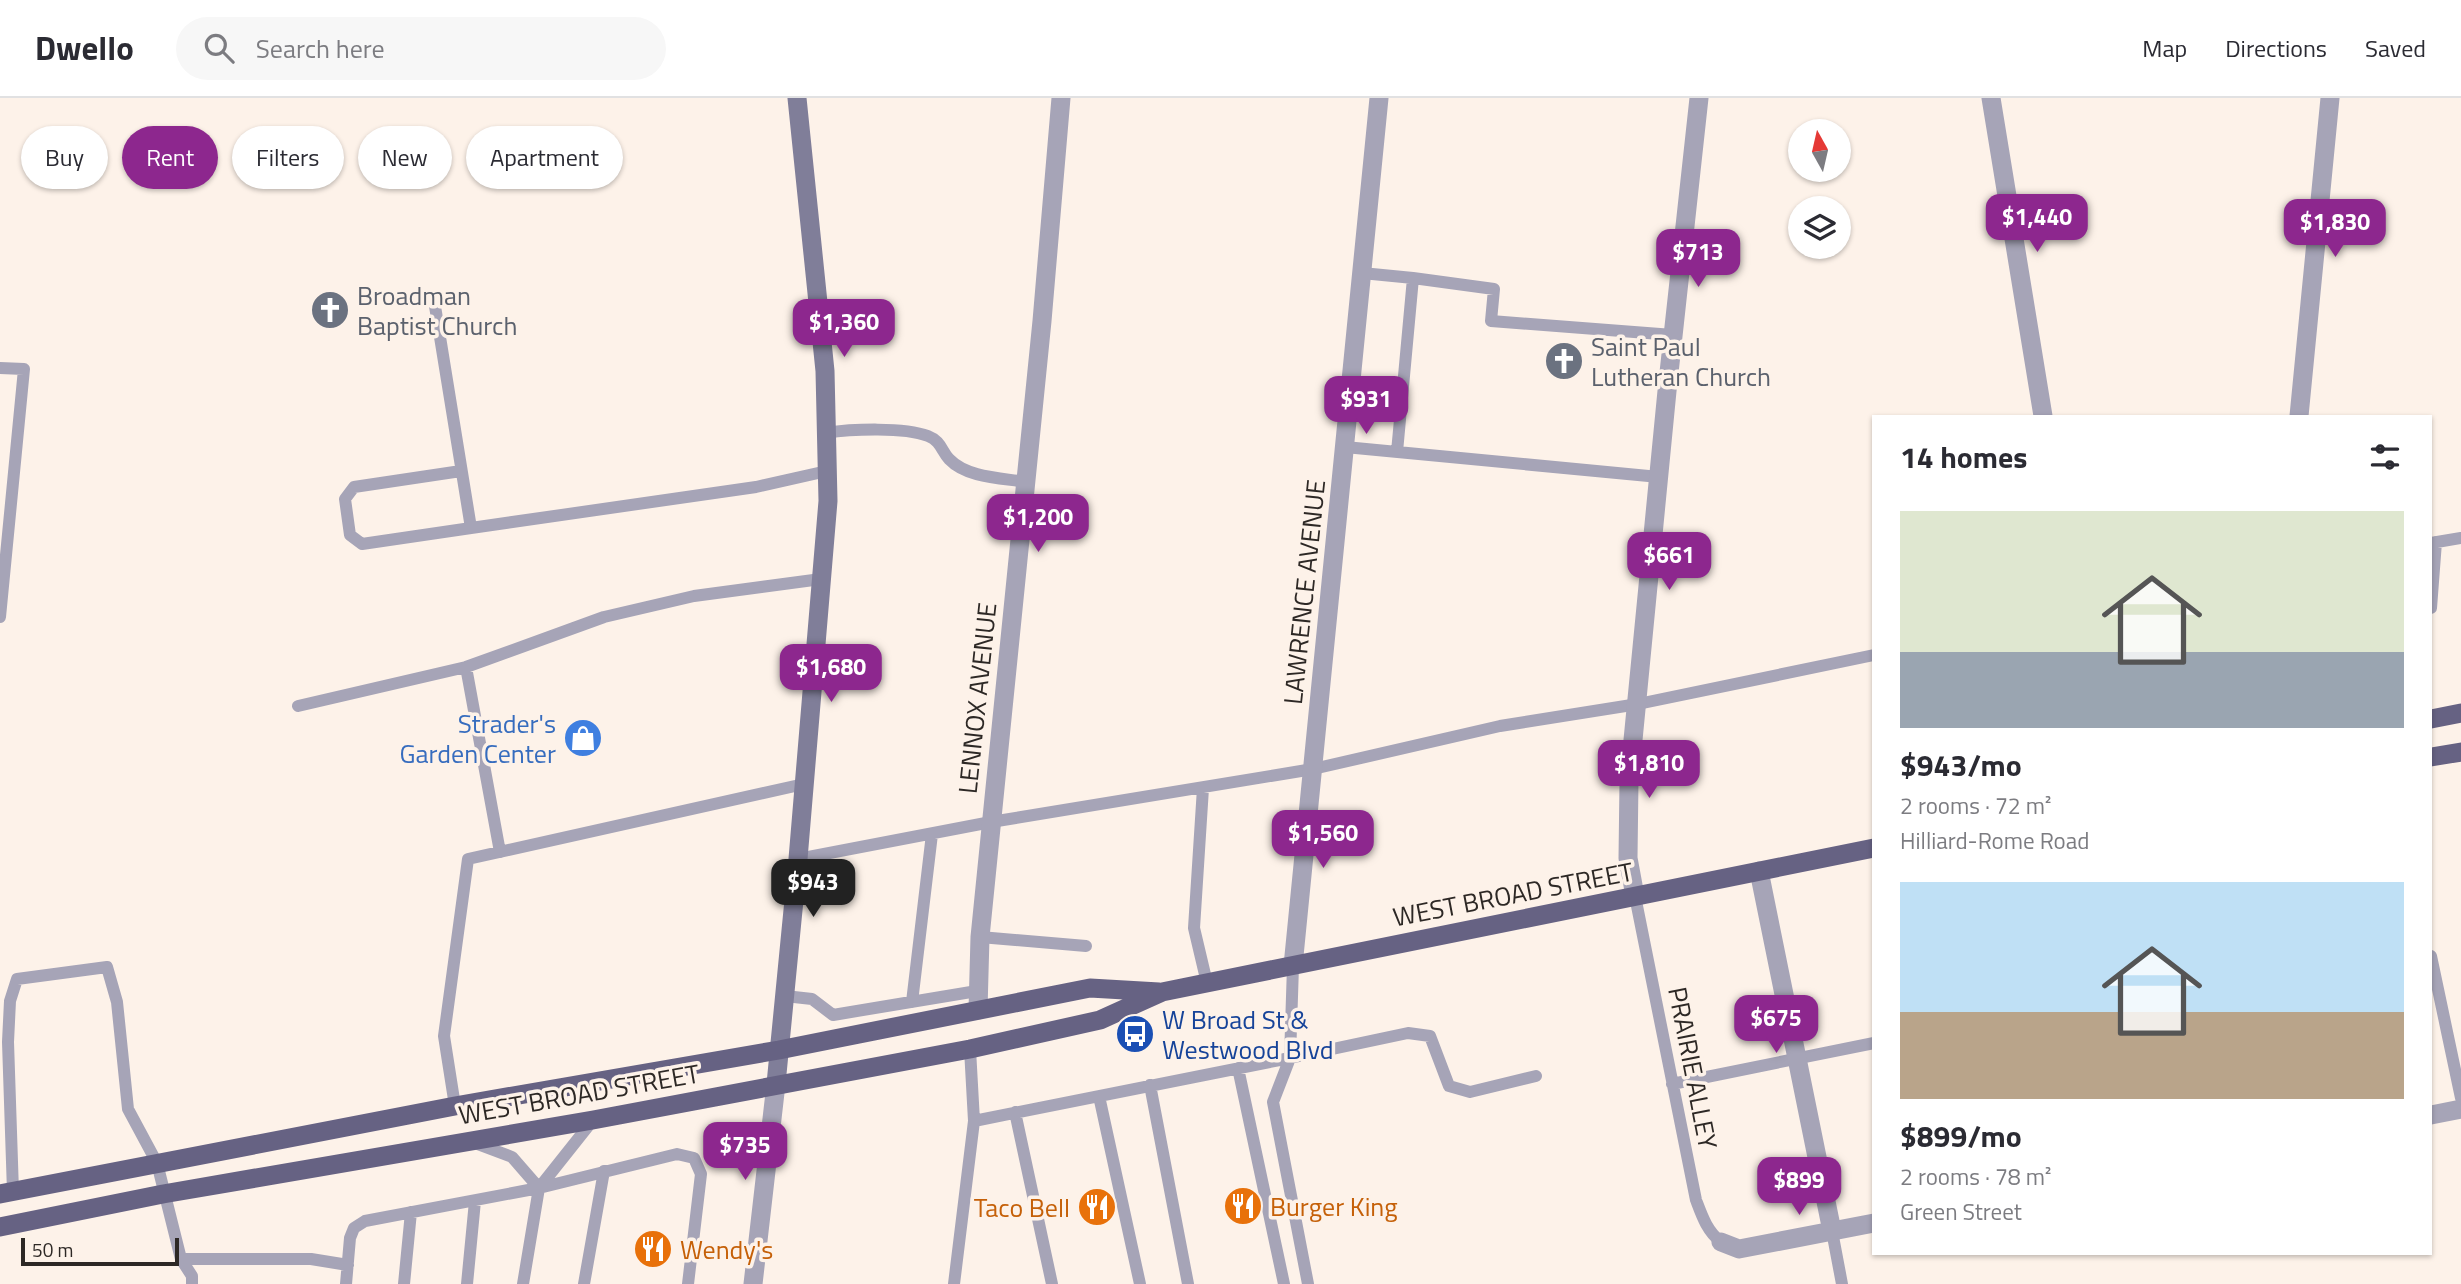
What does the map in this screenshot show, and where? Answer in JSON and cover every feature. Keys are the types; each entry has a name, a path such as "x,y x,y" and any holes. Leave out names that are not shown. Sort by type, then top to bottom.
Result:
{"main road":[{"path":"776,1084 828,501 825,371 797,98"},
{"path":"2432,719 2461,713"},
{"path":"2432,757 2461,752"},
{"name":"WEST BROAD STREET","path":"0,1227 163,1194 593,1120 970,1049 1100,1020 1162,992 1872,848"},
{"name":"WEST BROAD STREET","path":"6,1193 455,1106 779,1050 977,1000 1090,988 1162,992"}],"street":[{"name":"LENNOX AVENUE","path":"977,1000 980,937 1042,321 1061,98"},
{"name":"LAWRENCE AVENUE","path":"1293,966 1379,98"},
{"path":"1636,896 1628,858 1629,781 1699,98"},
{"path":"1991,98 2043,415"},
{"path":"2299,415 2330,98"},
{"path":"1759,871 1832,1231"},
{"path":"753,1284 776,1084"},
{"path":"2432,1115 2461,1109"},
{"path":"1721,1242 1739,1249 1872,1223"}],"lane":[{"path":"1362,273 1494,289 1491,321 1673,335"},
{"path":"1397,452 1413,278"},
{"path":"434,300 471,528"},
{"path":"0,368 24,369 0,617"},
{"path":"826,433 874,429 926,435 940,443 949,459 961,467 977,474 1026,482"},
{"path":"1345,447 1659,477"},
{"path":"461,471 354,487 345,499 350,536 362,544 756,487 827,471"},
{"path":"2432,576 2433,543 2461,538"},
{"path":"298,706 466,667 604,617 694,596 821,579"},
{"path":"798,859 991,822 1313,769 1500,726 1638,704 1872,655"},
{"path":"466,667 499,852"},
{"path":"455,1106 444,1036 468,859 804,784"},
{"path":"1203,788 1194,928 1208,983"},
{"path":"912,1002 932,834"},
{"name":"PRAIRIE ALLEY","path":"1636,896 1696,1200 1704,1222 1721,1242"},
{"path":"980,937 1086,946"},
{"path":"2432,961 2461,1098"},
{"path":"1293,966 1290,1058 1273,1102 1308,1284"},
{"path":"6,1193 10,1001 17,979 107,967 117,1002 128,1109 157,1163 181,1259 192,1276 192,1284"},
{"path":"785,996 812,999 833,1015 912,1002 977,1000"},
{"path":"974,1121 1408,1033 1430,1036 1448,1086 1470,1092 1536,1076"},
{"path":"1672,1084 1872,1043"},
{"path":"954,1284 974,1121 970,1049"},
{"path":"1238,1068 1284,1284"},
{"path":"1150,1085 1188,1284"},
{"path":"1099,1096 1140,1284"},
{"path":"1015,1112 1052,1284"},
{"path":"523,1284 539,1188 593,1120"},
{"path":"469,1141 512,1157 539,1188"},
{"path":"346,1284 350,1238 354,1228 365,1221 539,1188 677,1154 694,1158 701,1174 688,1284"},
{"path":"584,1284 604,1171"},
{"path":"467,1284 475,1200"},
{"path":"404,1284 411,1212"},
{"path":"1832,1231 1842,1284"},
{"path":"181,1259 311,1259 348,1265"}],"place":[{"name":"Broadman Baptist Church","path":"330,310"},
{"name":"Saint Paul Lutheran Church","path":"1564,361"},
{"name":"Strader's Garden Center","path":"583,738"},
{"name":"W Broad St & Westwood Blvd","path":"1135,1034"},
{"name":"Burger King","path":"1243,1206"},
{"name":"Taco Bell","path":"1097,1207"},
{"name":"Wendy's","path":"653,1249"}]}
